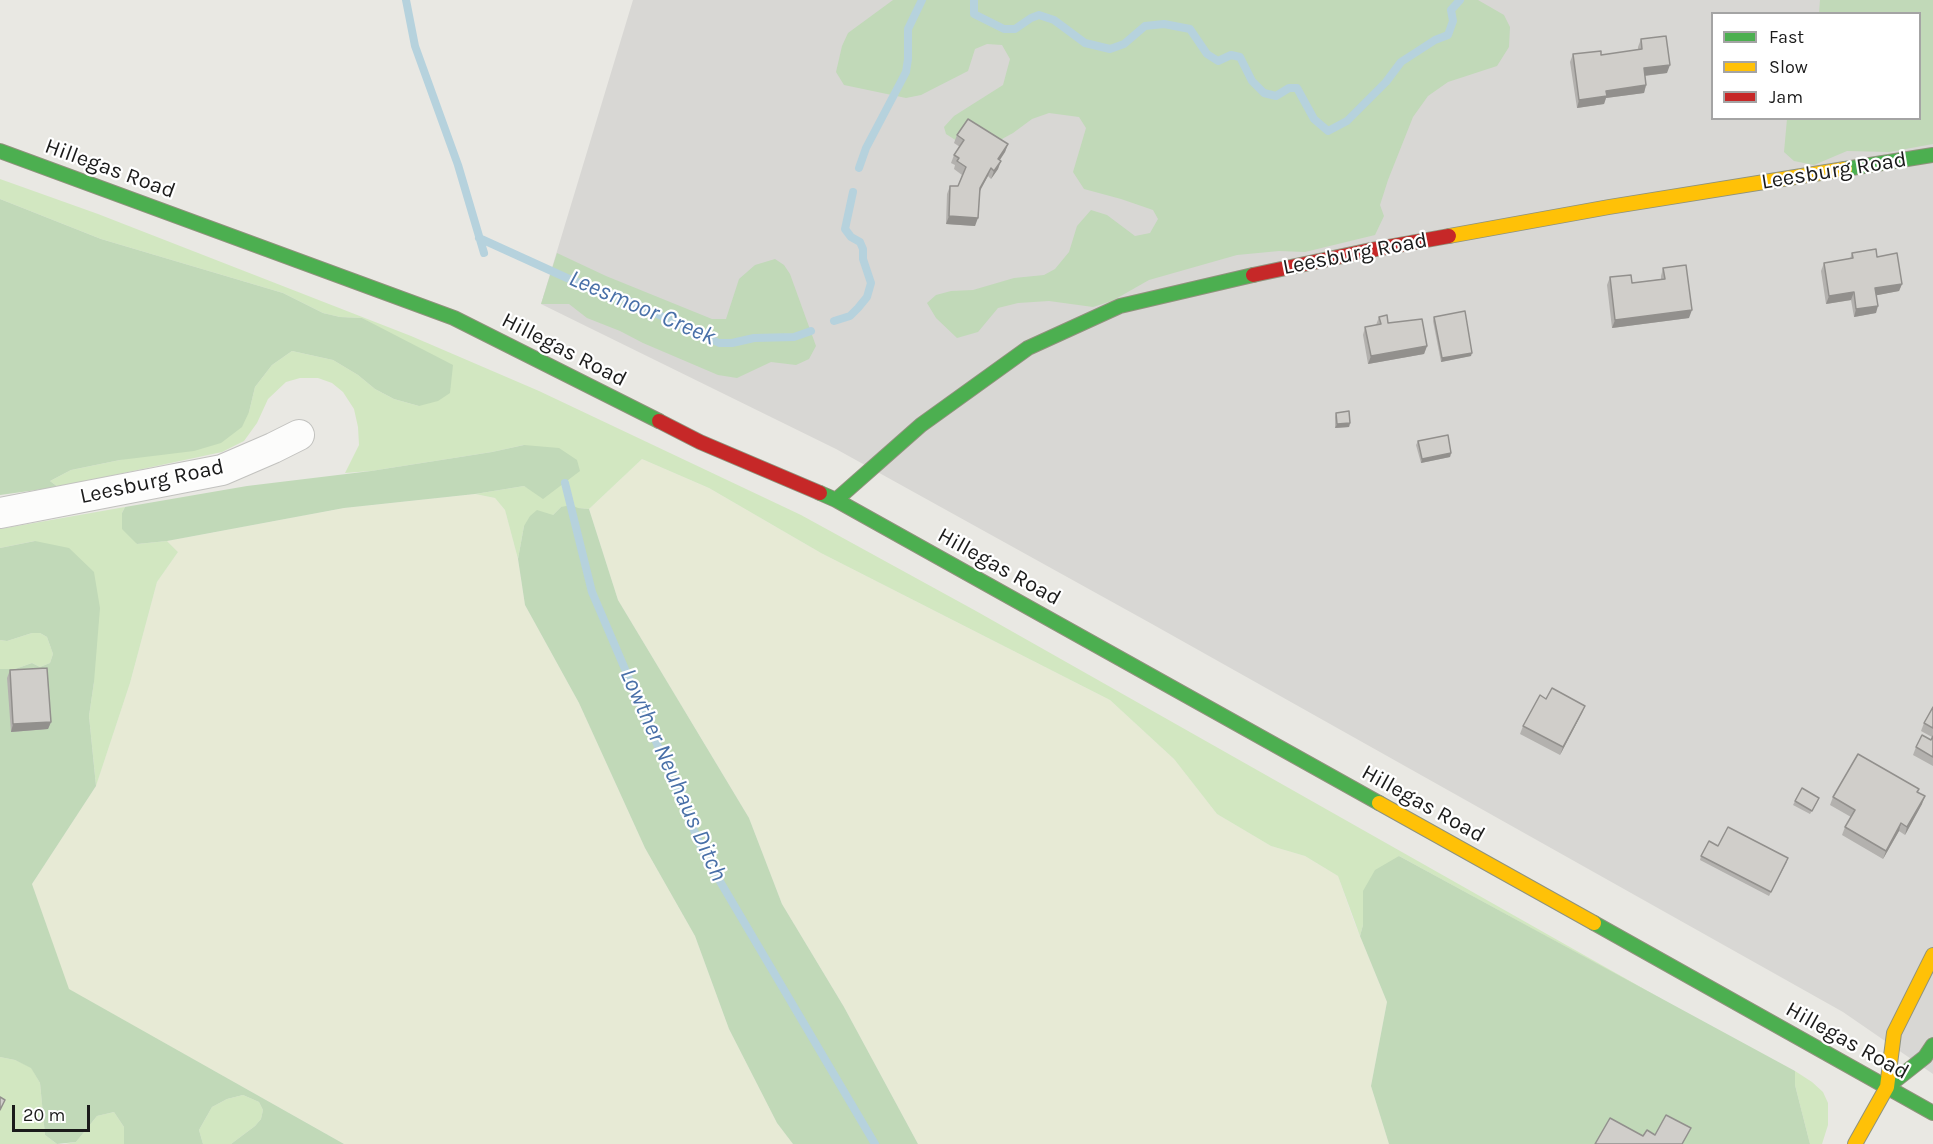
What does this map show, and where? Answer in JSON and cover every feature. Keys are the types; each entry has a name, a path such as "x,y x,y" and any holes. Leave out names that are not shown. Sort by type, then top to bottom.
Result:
{"main road":[{"name":"Hillegas Road","path":"0,151 454,318 700,442 836,500 1933,1113"},
{"name":"Leesburg Road","path":"836,500 921,425 1028,348 1120,306 1371,250 1609,207 1933,155"},
{"path":"1855,1144 1887,1087 1894,1033 1933,955"},
{"path":"1887,1087 1925,1057 1933,1045"}],"street":[{"name":"Leesburg Road","path":"0,513 222,470 299,435"}],"shaded area":[{"path":"633,0 1933,0 1933,1074 1843,1012 836,449 541,304"}],"green space":[{"path":"893,0 1478,0 1504,15 1510,27 1509,47 1497,66 1448,82 1428,96 1413,117 1388,180 1380,205 1384,216 1375,235 1305,252 1279,251 1237,255 1149,280 1112,301 1093,307 1049,301 1018,303 998,308 978,332 957,338 936,318 927,303 936,295 951,291 973,290 1014,278 1044,275 1055,269 1069,252 1077,226 1091,210 1107,215 1135,236 1150,233 1158,219 1153,210 1084,189 1073,172 1086,128 1079,117 1049,113 1032,119 1013,133 982,150 971,150 946,134 944,127 954,116 1003,85 1010,59 1002,45 987,44 975,49 968,71 921,95 906,98 844,85 836,72 842,46 848,33"},
{"path":"1820,0 1933,0 1933,144 1889,152 1847,151 1814,165 1794,161 1784,152 1787,120 1921,120 1921,12 1819,12"},
{"path":"0,179 98,214 411,336 539,391 801,515 976,611 1667,1002 1399,856 1363,925 1360,936 1338,876 1305,856 1271,846 1217,814 1174,759 1110,700 821,553 709,488 642,459 589,509 561,507 553,515 524,526 518,559 505,510 495,498 475,494 524,486 535,492 524,445 371,471 345,473 359,445 354,409 343,392 332,383 318,378 300,378 286,382 268,399 257,423 244,441 222,452 58,487 50,481 71,470 120,460 249,412 255,387 272,365 292,351 333,360 358,375 375,389 394,399 419,406 371,324 362,318 340,317 323,313 283,293 101,239 0,199"},
{"path":"0,199 101,239 283,293 323,313 340,317 362,318 453,365 450,393 438,401 419,406 394,399 375,389 358,375 333,360 292,351 272,365 255,387 249,412 242,427 221,443 194,451 120,460 71,470 50,481 58,487 0,495"},
{"path":"557,253 606,276 712,319 726,319 739,279 755,265 775,259 784,265 790,274 816,346 809,359 796,365 771,362 737,378 718,375 587,318 569,304 541,304"},
{"path":"524,445 559,448 577,460 580,471 543,499 524,486 475,494 344,508 167,541 137,544 122,529 122,513 125,507 247,486 371,471"},
{"path":"642,459 709,488 821,553 1110,700 1174,759 1217,814 1271,846 1305,856 1338,876 1387,1002 1371,1086 1389,1144 918,1144 844,1007 782,904 749,818 618,600 589,509"},
{"path":"475,494 495,498 505,510 518,559 525,605 579,703 645,848 695,936 729,1029 777,1123 793,1144 344,1144 68,989 32,884 96,786 130,683 157,582 178,552 167,541 344,508"},
{"path":"571,505 589,509 618,600 749,818 782,904 844,1007 918,1144 793,1144 777,1123 729,1029 695,936 645,848 579,703 525,605 518,559 524,526 537,510 553,515 561,507"},
{"path":"125,507 122,513 137,544 167,541 178,552 157,582 130,683 96,786 89,716 94,682 35,541 0,548 0,529"},
{"path":"35,541 69,548 94,572 100,608 89,716 96,786 32,884 69,989 344,1144 231,1144 261,1119 263,1110 259,1102 243,1095 227,1099 212,1107 199,1130 203,1144 124,1144 124,1127 114,1112 97,1116 76,1142 57,1144 45,1135 40,1083 31,1068 15,1060 0,1057 0,669 15,669 32,663 40,667 50,663 53,654 47,637 40,633 32,633 7,641 0,640 0,548"},
{"path":"32,633 40,633 47,637 53,654 50,663 40,667 32,663 15,669 0,669 0,640 7,641"},
{"path":"1399,856 1795,1071 1795,1085 1810,1144 1389,1144 1371,1086 1387,1002 1360,936 1363,925 1363,891 1375,870"},
{"path":"0,1057 31,1067 40,1083 45,1135 57,1144 0,1144"},
{"path":"1795,1071 1823,1092 1828,1103 1828,1125 1822,1144 1810,1144 1795,1085"},
{"path":"243,1095 259,1102 263,1110 261,1119 231,1144 203,1144 199,1130 212,1107 227,1099"},
{"path":"114,1112 124,1127 124,1144 64,1144 76,1142 97,1116"}],"building":[{"path":"1666,36 1670,65 1644,68 1646,85 1606,91 1607,96 1579,100 1573,54 1601,51 1601,55 1642,49 1641,39"},
{"path":"968,119 1008,144 998,159 1001,161 994,171 991,168 980,188 978,218 949,216 950,186 958,186 966,167 957,161 959,158 954,155 964,140 957,135"},
{"path":"1876,249 1877,257 1897,253 1902,284 1875,288 1878,306 1856,309 1854,292 1829,296 1824,263 1853,258 1852,253"},
{"path":"1686,265 1692,310 1615,320 1610,277 1631,275 1632,283 1665,279 1663,268"},
{"path":"1465,311 1472,353 1442,358 1434,317"},
{"path":"1387,315 1388,323 1422,319 1427,346 1371,356 1365,327 1381,324 1379,317"},
{"path":"1349,411 1350,423 1337,424 1336,413"},
{"path":"1448,435 1451,453 1422,459 1418,441"},
{"path":"47,668 51,722 13,724 10,670"},
{"path":"1552,688 1585,706 1563,747 1523,726 1540,695 1546,699"},
{"path":"1933,707 1933,728 1924,723"},
{"path":"1922,735 1931,740 1933,736 1933,757 1916,747"},
{"path":"1858,754 1919,789 1917,792 1925,796 1907,827 1901,823 1886,851 1845,827 1855,810 1833,797"},
{"path":"1802,788 1819,798 1812,811 1795,801"},
{"path":"1728,827 1788,858 1771,892 1701,856 1709,841 1718,846"},
{"path":"0,1097 5,1100 0,1110"},
{"path":"1666,1115 1691,1128 1682,1144 1595,1144 1610,1118 1643,1136 1647,1130 1655,1135"}],"waterway":[{"name":"Lowther Neuhaus Ditch","path":"406,0 415,46 458,165 484,253"},
{"name":"Leesmoor Creek","path":"859,168 866,148 906,72 908,29 922,0"},
{"name":"Leesmoor Creek","path":"974,0 974,14 1004,29 1015,29 1039,15 1054,20 1085,43 1110,49 1124,44 1145,26 1164,24 1190,29 1207,54 1218,61 1231,55 1240,57 1252,81 1264,93 1276,96 1289,88 1297,88 1314,119 1328,131 1347,121 1386,82 1401,62 1435,40 1448,35 1453,21 1451,10 1460,0"},
{"name":"Leesmoor Creek","path":"834,321 850,316 858,308 867,297 871,283 860,242 851,237 845,229 853,192"},
{"name":"Leesmoor Creek","path":"479,238 567,278 627,300 719,343 732,343 754,338 794,337 811,331"},
{"name":"Lowther Neuhaus Ditch","path":"565,483 592,592 705,856 875,1144"}],"traffic: fast":[{"path":"0,151 454,318 659,421"},
{"path":"1845,169 1933,155"},
{"path":"836,500 921,425 1028,348 1120,306 1253,275"},
{"path":"820,493 1379,803"},
{"path":"1594,923 1933,1113"},
{"path":"1887,1087 1925,1057 1933,1045"}],"traffic: slow":[{"path":"1449,236 1609,207 1845,169"},
{"path":"1379,803 1594,923"},
{"path":"1887,1087 1894,1033 1933,955"},
{"path":"1855,1144 1887,1087"}],"traffic: jam":[{"path":"1253,275 1449,236"},
{"path":"659,421 700,442 820,493"}]}
